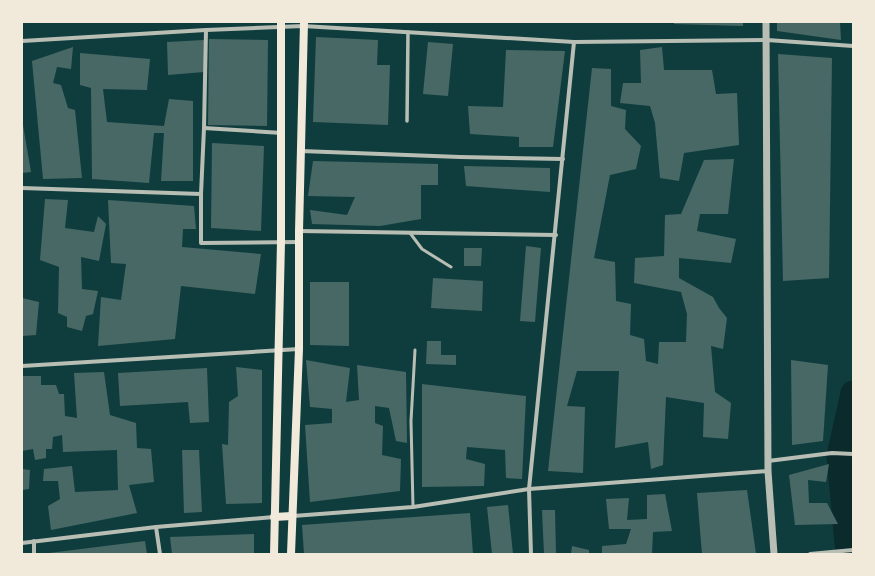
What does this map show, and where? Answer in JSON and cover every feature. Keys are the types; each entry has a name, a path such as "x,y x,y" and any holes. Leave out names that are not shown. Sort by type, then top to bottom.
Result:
{"main road":[{"path":"291,554 300,349 299,231 304,24"},
{"path":"274,554 281,242 281,25"},
{"path":"274,517 292,516"}],"street":[{"path":"766,22 768,471 774,554"},
{"path":"22,41 304,24 574,42 767,40 853,46"},
{"path":"206,30 201,243 300,242"},
{"path":"406,121 408,32"},
{"path":"531,554 529,489 556,235 574,42"},
{"path":"204,128 282,132"},
{"path":"301,151 460,158 563,159"},
{"path":"22,188 201,194"},
{"path":"299,231 556,235"},
{"path":"22,366 300,349"},
{"path":"768,461 832,453 853,454"},
{"path":"292,516 414,507 529,489 768,471"},
{"path":"22,542 156,527 274,517"},
{"path":"156,527 160,554"},
{"path":"34,541 34,554"},
{"path":"810,554 853,550"}],"lane":[{"path":"410,233 422,249 451,268"},
{"path":"414,507 411,421 415,350"}],"building":[{"path":"674,22 743,22 743,26 674,24"},
{"path":"777,22 840,22 841,40 777,31"},
{"path":"316,37 378,40 377,65 390,65 388,125 313,122"},
{"path":"209,39 268,40 267,126 208,125"},
{"path":"204,40 204,72 168,75 167,42"},
{"path":"428,42 453,44 448,96 423,94"},
{"path":"73,47 71,69 57,67 53,83 61,85 68,108 75,110 82,178 43,179 32,61"},
{"path":"662,47 664,70 712,70 716,94 737,93 739,145 684,153 679,181 660,178 655,123 650,106 620,103 623,83 641,83 640,50"},
{"path":"506,50 565,51 553,147 519,147 519,137 470,134 468,106 503,107"},
{"path":"80,53 150,59 147,90 103,89 107,122 164,126 169,99 193,101 193,181 161,181 164,133 154,133 149,183 92,179 91,88 80,85"},
{"path":"778,54 832,58 829,278 783,281"},
{"path":"592,68 611,69 611,106 626,110 625,129 641,146 636,169 610,175 594,258 615,262 616,301 631,304 630,335 644,339 646,361 658,364 659,342 686,342 687,314 681,292 634,283 635,258 664,256 665,215 681,214 704,160 734,159 728,214 700,214 697,231 736,239 731,263 679,258 679,278 713,297 727,318 723,349 711,346 715,392 731,403 728,439 703,437 704,403 666,397 663,465 651,469 648,442 615,448 619,371 577,371 567,406 585,407 583,473 548,471"},
{"path":"22,125 31,172 22,173"},
{"path":"212,143 264,146 261,231 211,228"},
{"path":"313,161 438,164 438,185 421,185 421,219 380,226 312,224 310,210 347,215 355,197 308,196"},
{"path":"464,166 550,168 550,192 466,186"},
{"path":"45,199 68,200 65,228 94,232 98,216 106,224 99,261 81,257 82,289 98,291 93,314 86,316 82,331 67,327 67,317 58,313 59,267 40,260"},
{"path":"108,200 194,206 196,229 183,229 182,247 261,254 255,294 181,286 175,339 98,346 101,297 121,300 126,264 111,263"},
{"path":"526,246 541,248 535,322 520,321"},
{"path":"464,248 482,248 481,266 464,266"},
{"path":"433,278 483,281 482,311 431,308"},
{"path":"310,282 349,282 349,346 310,345"},
{"path":"22,298 39,302 36,335 22,336"},
{"path":"427,341 441,341 441,355 456,355 456,365 426,364"},
{"path":"306,360 350,368 346,402 359,400 357,365 406,372 407,443 396,441 389,408 375,406 375,423 383,426 382,455 401,459 400,491 310,502 305,425 332,423 332,409 310,407"},
{"path":"791,360 828,365 823,441 792,445"},
{"path":"236,367 262,370 262,503 226,504 222,444 228,445 229,402 238,396"},
{"path":"207,368 209,422 190,423 188,402 120,406 118,373"},
{"path":"104,372 110,415 136,423 137,448 151,449 154,482 129,485 137,513 51,530 48,506 60,499 58,481 43,481 44,469 72,466 75,492 118,490 117,450 63,452 62,435 53,437 52,449 46,449 46,458 35,460 33,449 22,451 22,376 41,376 41,385 56,385 59,394 64,394 65,416 77,418 74,373"},
{"path":"422,384 526,396 522,479 506,478 505,450 467,447 466,459 485,464 484,486 422,487"},
{"path":"182,450 199,450 202,512 184,513"},
{"path":"829,464 826,482 808,480 809,503 827,503 838,524 795,525 789,475"},
{"path":"22,469 30,470 29,489 22,490"},
{"path":"747,490 756,554 702,554 697,493"},
{"path":"665,494 672,531 653,532 652,554 602,554 602,546 626,544 631,529 609,529 606,499 629,498 627,520 647,519 647,495"},
{"path":"508,505 513,554 492,554 487,507"},
{"path":"542,510 555,510 556,554 544,554"},
{"path":"470,513 473,554 304,554 302,525"},
{"path":"254,534 254,554 172,554 170,537"},
{"path":"145,541 147,554 49,554 49,553"},
{"path":"572,546 589,550 589,554 571,554"}],"waterway":[{"path":"848,554 839,456 853,393"}]}
